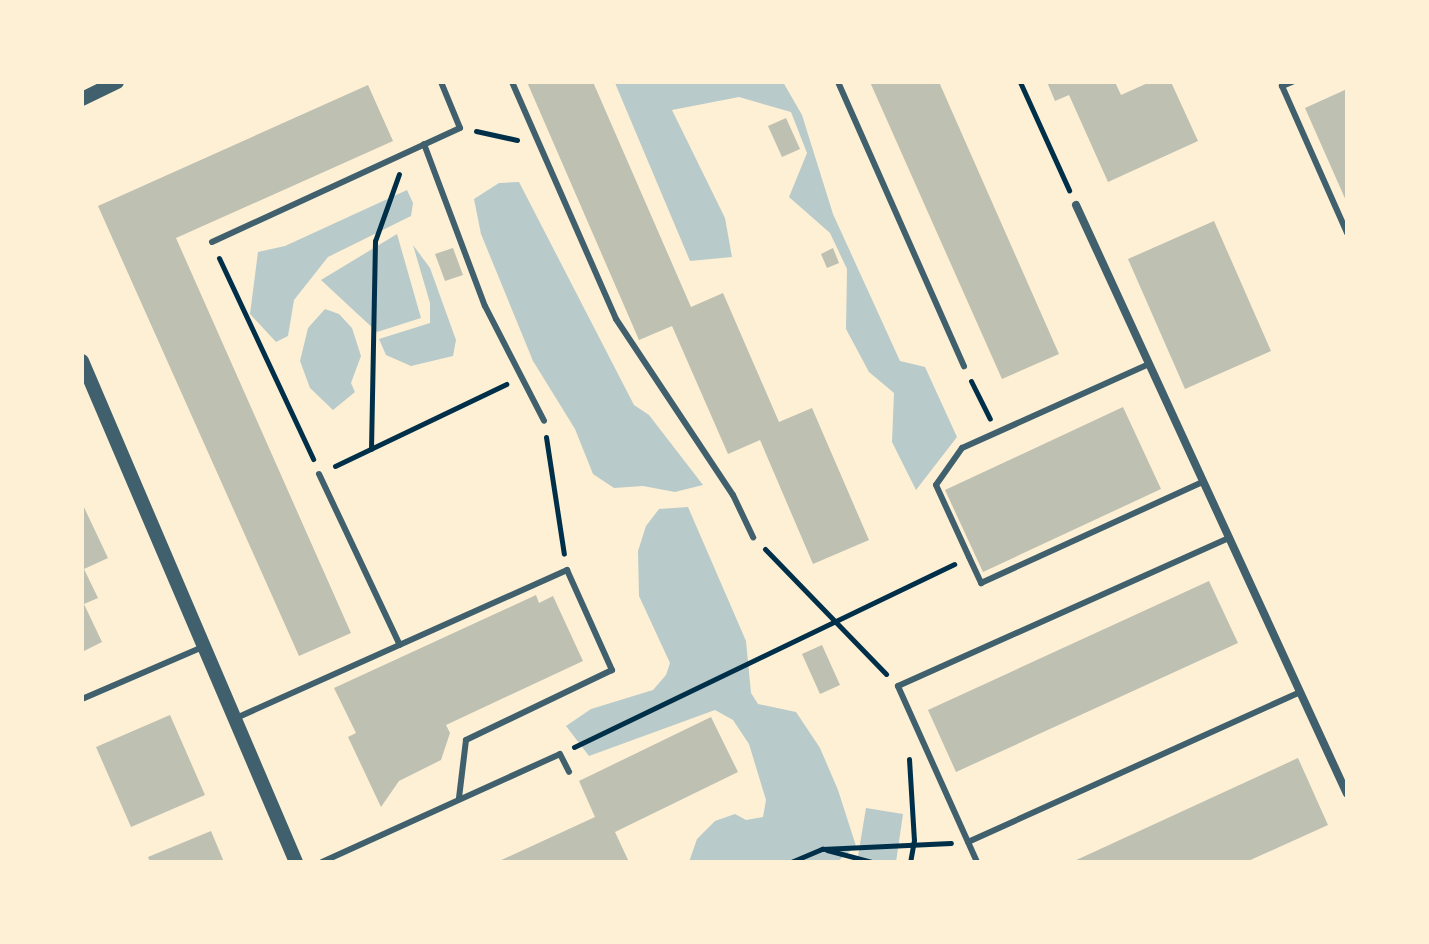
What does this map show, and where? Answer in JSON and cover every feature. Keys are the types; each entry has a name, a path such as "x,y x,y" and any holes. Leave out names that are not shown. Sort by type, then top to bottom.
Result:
{"street":[{"path":"82,99 117,82"},
{"path":"1076,205 1347,794"},
{"path":"82,361 296,862"}],"lane":[{"path":"212,242 460,128 441,82"},
{"path":"512,82 616,319 733,495 753,537"},
{"path":"838,82 964,366"},
{"path":"1292,82 1282,86 1347,233"},
{"path":"424,144 485,306 544,421"},
{"path":"1149,364 962,448 936,485 981,583 1203,482"},
{"path":"319,474 400,645"},
{"path":"977,862 898,686 1229,538"},
{"path":"234,719 567,570 612,670 466,740 459,798"},
{"path":"82,699 203,647"},
{"path":"968,842 1300,692"},
{"path":"322,862 560,754 569,772"}],"path":[{"path":"1020,82 1069,189"},
{"path":"460,128 539,145"},
{"path":"371,449 375,241 407,152"},
{"path":"212,242 319,474 521,377"},
{"path":"964,366 996,431"},
{"path":"544,421 567,570"},
{"path":"753,537 898,686"},
{"path":"560,754 969,557"},
{"path":"908,748 913,844 910,862"},
{"path":"791,862 822,849 968,842"},
{"path":"822,849 872,862"}],"shaded area":[{"path":"783,82 802,115 833,214 900,361 925,367 957,437 916,490 892,442 894,393 869,372 846,329 847,269 830,233 789,197 807,153 791,112 739,97 672,110 725,218 732,257 690,261 615,83"},
{"path":"519,182 634,405 649,415 703,485 675,492 643,486 614,488 593,474 575,429 533,361 481,234 474,199 499,183"},
{"path":"407,190 413,203 411,216 328,257 294,300 288,336 276,342 250,314 258,252 285,246"},
{"path":"397,234 421,318 377,332 321,280"},
{"path":"413,245 430,268 456,340 453,356 411,366 386,355 379,339 430,323 430,303"},
{"path":"325,309 339,314 352,328 361,356 351,383 355,392 333,410 310,388 300,361 308,328"},
{"path":"688,507 746,641 751,693 758,704 796,712 820,748 838,790 856,846 837,862 689,862 697,839 715,821 735,814 746,820 763,817 766,800 749,744 733,720 715,710 589,756 566,726 591,709 653,690 666,675 670,663 639,596 638,551 646,526 659,509"},
{"path":"866,808 903,814 896,862 857,862"}],"building":[{"path":"527,82 593,82 691,307 723,293 779,422 812,408 869,540 813,564 760,440 728,454 672,326 639,340"},
{"path":"870,82 939,82 1059,354 1002,379"},
{"path":"1047,82 1115,82 1121,95 1150,82 1171,82 1198,141 1108,182 1069,95 1055,101"},
{"path":"368,85 393,141 176,238 351,633 299,656 98,206"},
{"path":"1347,89 1347,203 1305,108"},
{"path":"786,118 800,149 782,157 768,126"},
{"path":"1214,221 1271,351 1185,389 1128,259"},
{"path":"453,248 463,275 445,281 435,254"},
{"path":"833,248 839,263 827,268 821,254"},
{"path":"1123,407 1161,489 983,572 945,490"},
{"path":"82,503 108,558 84,569 98,598 84,604 102,642 82,652"},
{"path":"1209,581 1238,643 956,772 928,710"},
{"path":"536,595 539,603 553,596 583,661 446,725 450,733 441,760 399,781 381,807 348,737 356,733 334,688"},
{"path":"822,645 840,685 820,694 802,654"},
{"path":"170,715 205,795 131,827 96,747"},
{"path":"711,717 738,772 615,832 629,862 497,862 595,817 579,781"},
{"path":"1298,758 1328,825 1246,862 1072,862"},
{"path":"211,831 224,862 150,862 148,857"}]}
